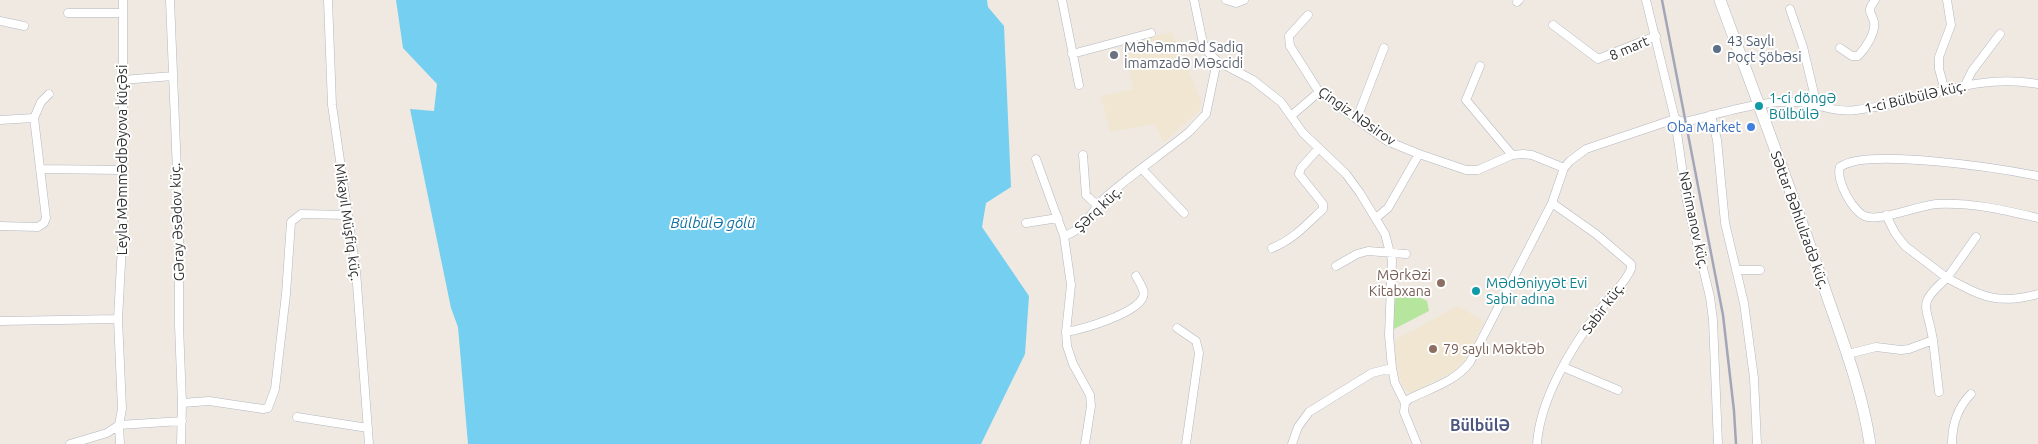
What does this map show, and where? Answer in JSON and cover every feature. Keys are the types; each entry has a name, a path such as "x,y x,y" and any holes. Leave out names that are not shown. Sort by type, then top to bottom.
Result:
{"main road":[{"name":"Səttar Bəhlulzadə küç.","path":"1720,0 1848,354 1862,404 1870,444"}],"street":[{"name":"Leyla Məmmədbəyova küçəsi","path":"119,425 122,409 118,320 122,227 123,0"},
{"name":"Gəray Əsədov küç.","path":"170,0 179,221 181,444"},
{"name":"Mikayıl Müşfiq küç.","path":"328,0 332,105 346,215 356,271 369,444"},
{"path":"1062,0 1078,85"},
{"path":"1194,0 1203,43 1217,61 1265,89 1281,102 1303,133 1346,174 1385,234 1391,253 1389,335 1392,368 1395,383 1405,403 1404,412 1417,444"},
{"path":"1226,0 1236,3 1244,0"},
{"name":"Nərimanov küç.","path":"1646,0 1675,119 1687,202 1710,297 1713,320 1718,444"},
{"path":"1840,48 1852,56 1858,56 1863,51 1875,24 1869,13 1870,7 1875,0"},
{"path":"1944,91 1939,70 1939,57 1951,25 1947,0"},
{"path":"1790,9 1808,65 1817,106"},
{"path":"68,13 123,13"},
{"name":"Çingiz Nəsirov","path":"1308,15 1289,36 1290,46 1319,92 1387,141 1419,154 1472,170 1512,155 1532,155 1564,168"},
{"path":"0,21 24,26"},
{"name":"8 mart","path":"1553,25 1598,59 1656,36"},
{"path":"1072,54 1151,33"},
{"path":"1965,85 1972,71 2000,34"},
{"path":"1357,118 1384,48"},
{"name":"Şərq küç.","path":"1085,444 1091,406 1090,395 1073,364 1067,346 1066,332 1071,285 1064,236 1079,229 1105,198 1190,132 1206,114 1217,61"},
{"path":"1480,66 1466,100 1512,155"},
{"path":"122,80 173,76"},
{"name":"1-ci Bülbülə küç.","path":"1564,168 1586,149 1675,119 1684,122 1759,106 1797,102 1830,110 1853,111 1909,101 1965,85 2003,80 2038,84"},
{"path":"1291,116 1319,92"},
{"path":"0,226 38,228 44,224 46,218 34,118 41,102 49,94"},
{"path":"1711,115 1717,140 1725,223 1744,303 1754,378 1757,444"},
{"path":"0,120 34,118"},
{"path":"1272,248 1297,234 1322,209 1323,204 1299,174 1301,168 1319,148"},
{"path":"1083,154 1086,195 1098,206"},
{"path":"1376,218 1388,208 1419,154"},
{"path":"1036,159 1064,236"},
{"path":"2038,176 1958,163 1918,160 1845,164 1840,167 1839,176 1844,191 1860,214 1868,217 1886,215 1928,205 1963,203 2038,218"},
{"path":"1405,403 1409,399 1452,379 1470,362 1552,203 1564,168"},
{"path":"40,169 122,170"},
{"path":"1142,169 1184,213"},
{"name":"Sabir küç.","path":"1537,444 1542,414 1563,367 1590,323 1632,269 1631,264 1596,234 1552,203"},
{"path":"182,403 209,401 263,409 268,408 275,389 286,294 291,222 301,214 346,215"},
{"path":"1886,215 1895,233 1906,246 1947,278 1982,296 1994,299 2025,297 2038,294"},
{"path":"1026,223 1058,218"},
{"path":"1939,392 1933,340 1926,303 1928,296 1947,278 1976,237"},
{"path":"1336,266 1358,254 1368,251 1406,254"},
{"path":"1736,270 1760,270"},
{"path":"1066,332 1098,325 1138,305 1144,291 1136,276"},
{"path":"0,321 118,320"},
{"path":"1177,328 1196,341 1199,353 1192,413 1186,444"},
{"path":"1848,354 1876,347 1909,349 1933,340"},
{"path":"1563,367 1618,390"},
{"path":"1292,444 1298,426 1309,412 1372,373 1392,368"},
{"path":"1952,444 1952,432 1958,410 1971,394"},
{"path":"297,417 368,428"},
{"path":"70,444 107,433 119,425 182,421"},
{"path":"119,425 120,444"}],"shaded area":[{"path":"1172,32 1202,102 1199,111 1164,142 1154,124 1110,132 1101,96 1133,89 1123,44"},
{"name":"79 saylı Məktəb","path":"1458,306 1484,322 1465,360 1456,370 1411,393 1403,388 1395,358 1395,340"}],"green space":[{"path":"1394,285 1427,301 1429,311 1394,329"}],"water":[{"name":"Bülbülə gölü","path":"396,0 987,0 988,7 1004,26 1011,187 986,203 982,227 1029,296 1025,354 981,444 468,444 458,327 451,308 410,109 434,111 437,84 403,48"}],"railway":[{"path":"1662,0 1723,315 1736,444"}],"place":[{"name":"43 Saylı Poçt Şöbəsi","path":"1717,49"},
{"name":"Məhəmməd Sadiq İmamzadə Məscidi","path":"1114,55"},
{"name":"1-ci döngə Bülbülə","path":"1759,106"},
{"name":"Oba Market","path":"1751,127"},
{"name":"Mərkəzi Kitabxana","path":"1441,283"},
{"name":"Mədəniyyət Evi Sabir adına","path":"1476,291"},
{"name":"79 saylı Məktəb","path":"1433,349"}],"district":[{"name":"Bülbülə","path":"1480,425"}]}
